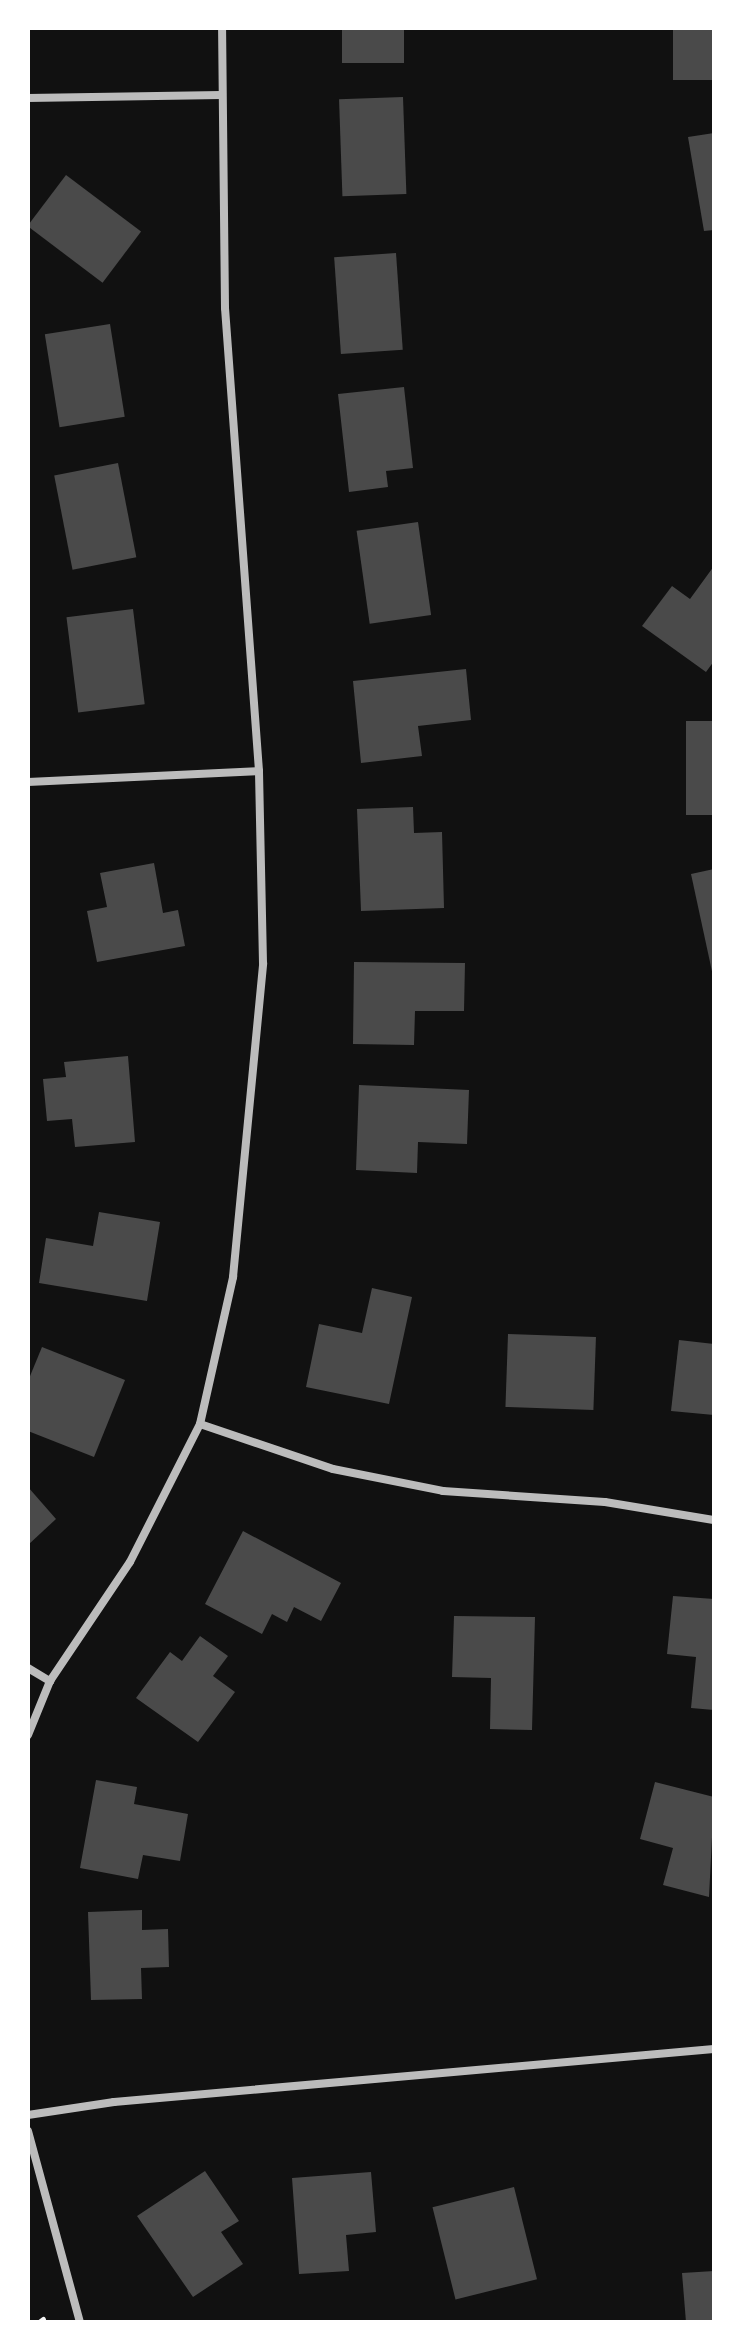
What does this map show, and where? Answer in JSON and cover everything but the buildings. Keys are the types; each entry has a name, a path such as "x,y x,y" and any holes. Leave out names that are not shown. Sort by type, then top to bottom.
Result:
{"street":[{"path":"28,1735 50,1681 130,1562 200,1424 233,1277 263,963 259,771 225,308 222,28"},
{"path":"28,98 221,95"},
{"path":"28,782 259,771"},
{"path":"200,1424 333,1469 443,1491 605,1502 714,1520"},
{"path":"28,1668 50,1681"},
{"path":"28,2115 208,2093 714,2049"},
{"path":"28,2131 80,2322"}]}
